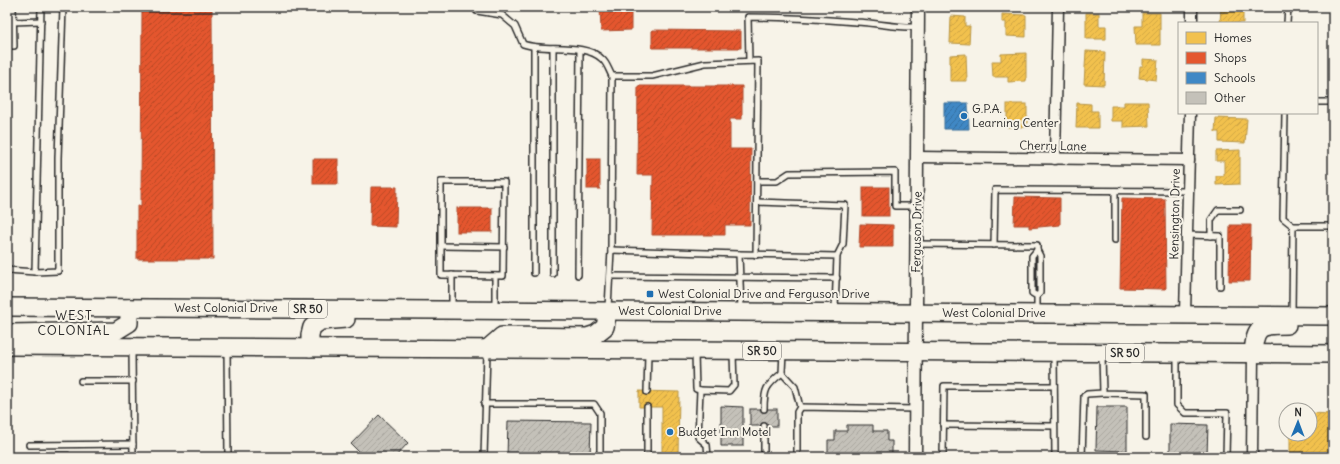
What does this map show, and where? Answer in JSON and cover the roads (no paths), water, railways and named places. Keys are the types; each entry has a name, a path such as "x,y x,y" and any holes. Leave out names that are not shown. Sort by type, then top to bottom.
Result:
{"highway":[{"name":"West Colonial Drive","path":"7,307 1186,314 1333,317"},
{"path":"7,339 11,333 101,332 116,330 129,323 129,308"},
{"path":"310,348 310,335 312,327 321,321 335,319 418,318 432,310"},
{"path":"487,349 502,336 587,337 596,334 605,327 608,311"},
{"path":"1253,354 1254,339 1259,329 1270,324 1322,324 1333,317"},
{"name":"SR 50","path":"7,346 1333,354"}],"street":[{"name":"Ferguson Drive","path":"915,457 918,7"},
{"path":"1055,159 1058,7"},
{"path":"1192,7 1192,22"},
{"name":"Kensington Drive","path":"1186,314 1190,114"},
{"name":"Cherry Lane","path":"917,157 1189,160"},
{"path":"1252,457 1253,354"}],"lane":[{"path":"7,46 14,46 13,7"},
{"path":"35,272 41,7"},
{"path":"7,270 35,272 58,271 58,158 63,7"},
{"path":"490,7 490,13"},
{"path":"1287,22 1288,7"},
{"path":"477,11 502,15 515,26 523,44 534,47 591,52 603,60 612,76 611,250 608,311"},
{"path":"749,61 748,17 806,18 864,22 899,27 918,27"},
{"path":"13,22 41,22"},
{"path":"534,47 534,273"},
{"path":"552,274 553,48"},
{"path":"578,275 580,50"},
{"path":"612,76 652,76 705,63 758,61 756,255"},
{"path":"1318,102 1333,102"},
{"path":"1285,114 1283,218 1293,226 1333,226"},
{"path":"757,181 777,181 788,172 895,172 895,206 917,206"},
{"path":"441,182 504,182 504,276 441,276 441,246 441,182"},
{"path":"994,245 995,190 1188,191"},
{"path":"1115,191 1115,240"},
{"path":"757,202 845,205 843,244 837,256 835,312"},
{"path":"1211,236 1211,220 1218,210 1240,210"},
{"path":"1292,315 1293,226"},
{"path":"1187,235 1220,236 1220,286"},
{"path":"916,244 1037,245 1037,250 1040,256 1040,293 1037,296 1038,314"},
{"path":"441,246 504,247"},
{"path":"611,250 837,256"},
{"path":"1037,250 1032,256 1032,293 1037,296"},
{"path":"739,254 741,312"},
{"path":"1032,275 1040,275"},
{"path":"452,276 452,310"},
{"path":"495,310 496,276"},
{"path":"610,276 837,278"},
{"path":"132,347 133,457"},
{"path":"227,347 228,457"},
{"path":"484,457 484,404 487,349"},
{"path":"647,392 648,350"},
{"path":"695,351 696,389 730,391 734,385 733,351"},
{"path":"783,351 782,374 795,387 800,407 797,412 797,457"},
{"path":"1054,352 1055,457"},
{"path":"1102,353 1103,394"},
{"path":"1177,353 1176,404 1185,413 1227,413 1226,457"},
{"path":"764,409 764,392 772,381 782,374"},
{"path":"81,381 133,381"},
{"path":"943,457 944,386 1054,386"},
{"path":"700,390 698,437 707,444 708,457"},
{"path":"1082,457 1084,396 1087,394 1146,394 1146,437"},
{"path":"484,404 594,404 600,414 600,457"},
{"path":"647,407 647,457"},
{"path":"800,407 916,409"},
{"path":"943,425 1054,426"},
{"path":"764,426 764,457"},
{"path":"29,445 133,444"}],"place":[{"name":"G.P.A. Learning Center","path":"964,116"},
{"name":"West Colonial Drive and Ferguson Drive","path":"650,294"},
{"name":"Budget Inn Motel","path":"670,432"}],"district":[{"name":"WEST COLONIAL","path":"74,322"}]}
